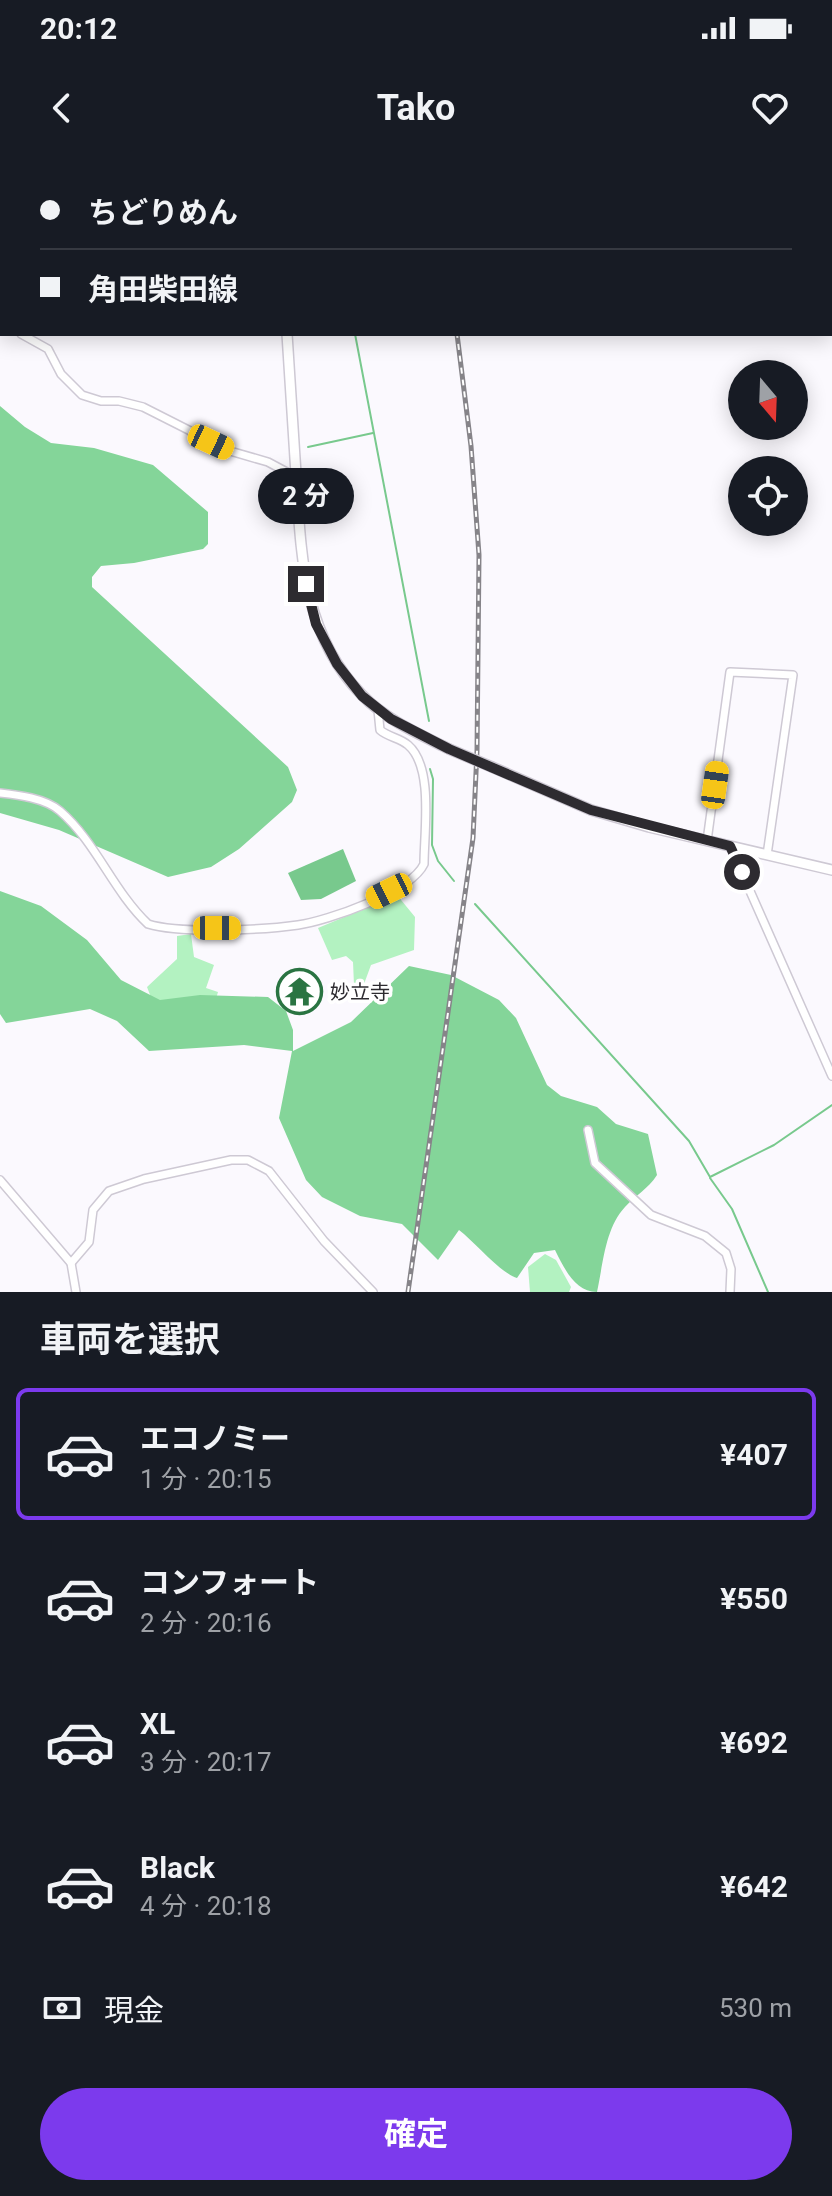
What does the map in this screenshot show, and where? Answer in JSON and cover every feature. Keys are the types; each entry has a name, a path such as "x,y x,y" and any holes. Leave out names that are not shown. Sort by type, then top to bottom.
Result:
{"main road":[{"path":"287,336 302,568 316,624 337,664 362,696 378,710 449,749 591,810 832,870"}],"street":[{"path":"25,336 48,349 61,374 82,395 143,407 230,451 268,462 296,477"},
{"path":"707,841 730,672 793,675 767,855"},
{"path":"0,793 29,798 59,810 97,855 126,900 148,924 197,928 297,925 321,920 405,883 424,864 425,795 421,766 408,745 380,730 378,710"},
{"path":"730,846 832,1076"},
{"path":"588,1130 595,1163 651,1215 705,1236 726,1253 731,1269 730,1292"},
{"path":"71,1263 89,1242 93,1210 109,1191 144,1179 231,1160 248,1160 269,1171 324,1241 373,1292"},
{"path":"0,1180 71,1263 76,1292"}],"shaded area":[{"path":"0,406 51,443 94,448 153,465 208,512 208,544 203,549 134,563 101,566 92,577 92,587 288,767 297,790 292,802 239,849 211,867 168,877 59,830 0,813"},
{"path":"343,849 356,881 321,899 301,900 288,873"},
{"path":"0,891 41,906 87,940 121,980 160,1000 200,995 268,997 286,1011 293,1030 293,1051 351,1022 409,966 451,975 499,1000 516,1018 547,1085 561,1096 597,1107 616,1124 648,1134 657,1175 625,1207 613,1225 597,1292 576,1283 555,1250 534,1253 517,1278 496,1264 459,1230 438,1260 402,1224 360,1216 322,1197 306,1180 279,1118 292,1051 244,1045 149,1051 117,1021 90,1009 6,1023 0,1014"},
{"path":"397,895 415,917 414,950 371,965 364,984 354,985 353,962 346,956 332,960 318,928"},
{"path":"191,934 194,957 214,965 206,988 218,992 207,1029 152,1000 147,987 177,959 177,936"},
{"path":"545,1254 556,1260 571,1287 569,1292 530,1292 528,1267"}],"waterway":[{"path":"355,336 429,721"},
{"path":"308,447 373,433"},
{"path":"430,769 433,779 432,845 438,861 454,881"},
{"path":"475,904 689,1141 710,1177 774,1145 832,1105"},
{"path":"710,1178 732,1209 768,1292"}],"railway":[{"path":"408,1292 473,838 479,555 471,446 457,336"}],"place":[{"name":"妙立寺","path":"299,992"}],"route":[{"path":"306,584 316,624 337,664 362,696 391,719 449,749 591,810 730,846 742,872"}]}
